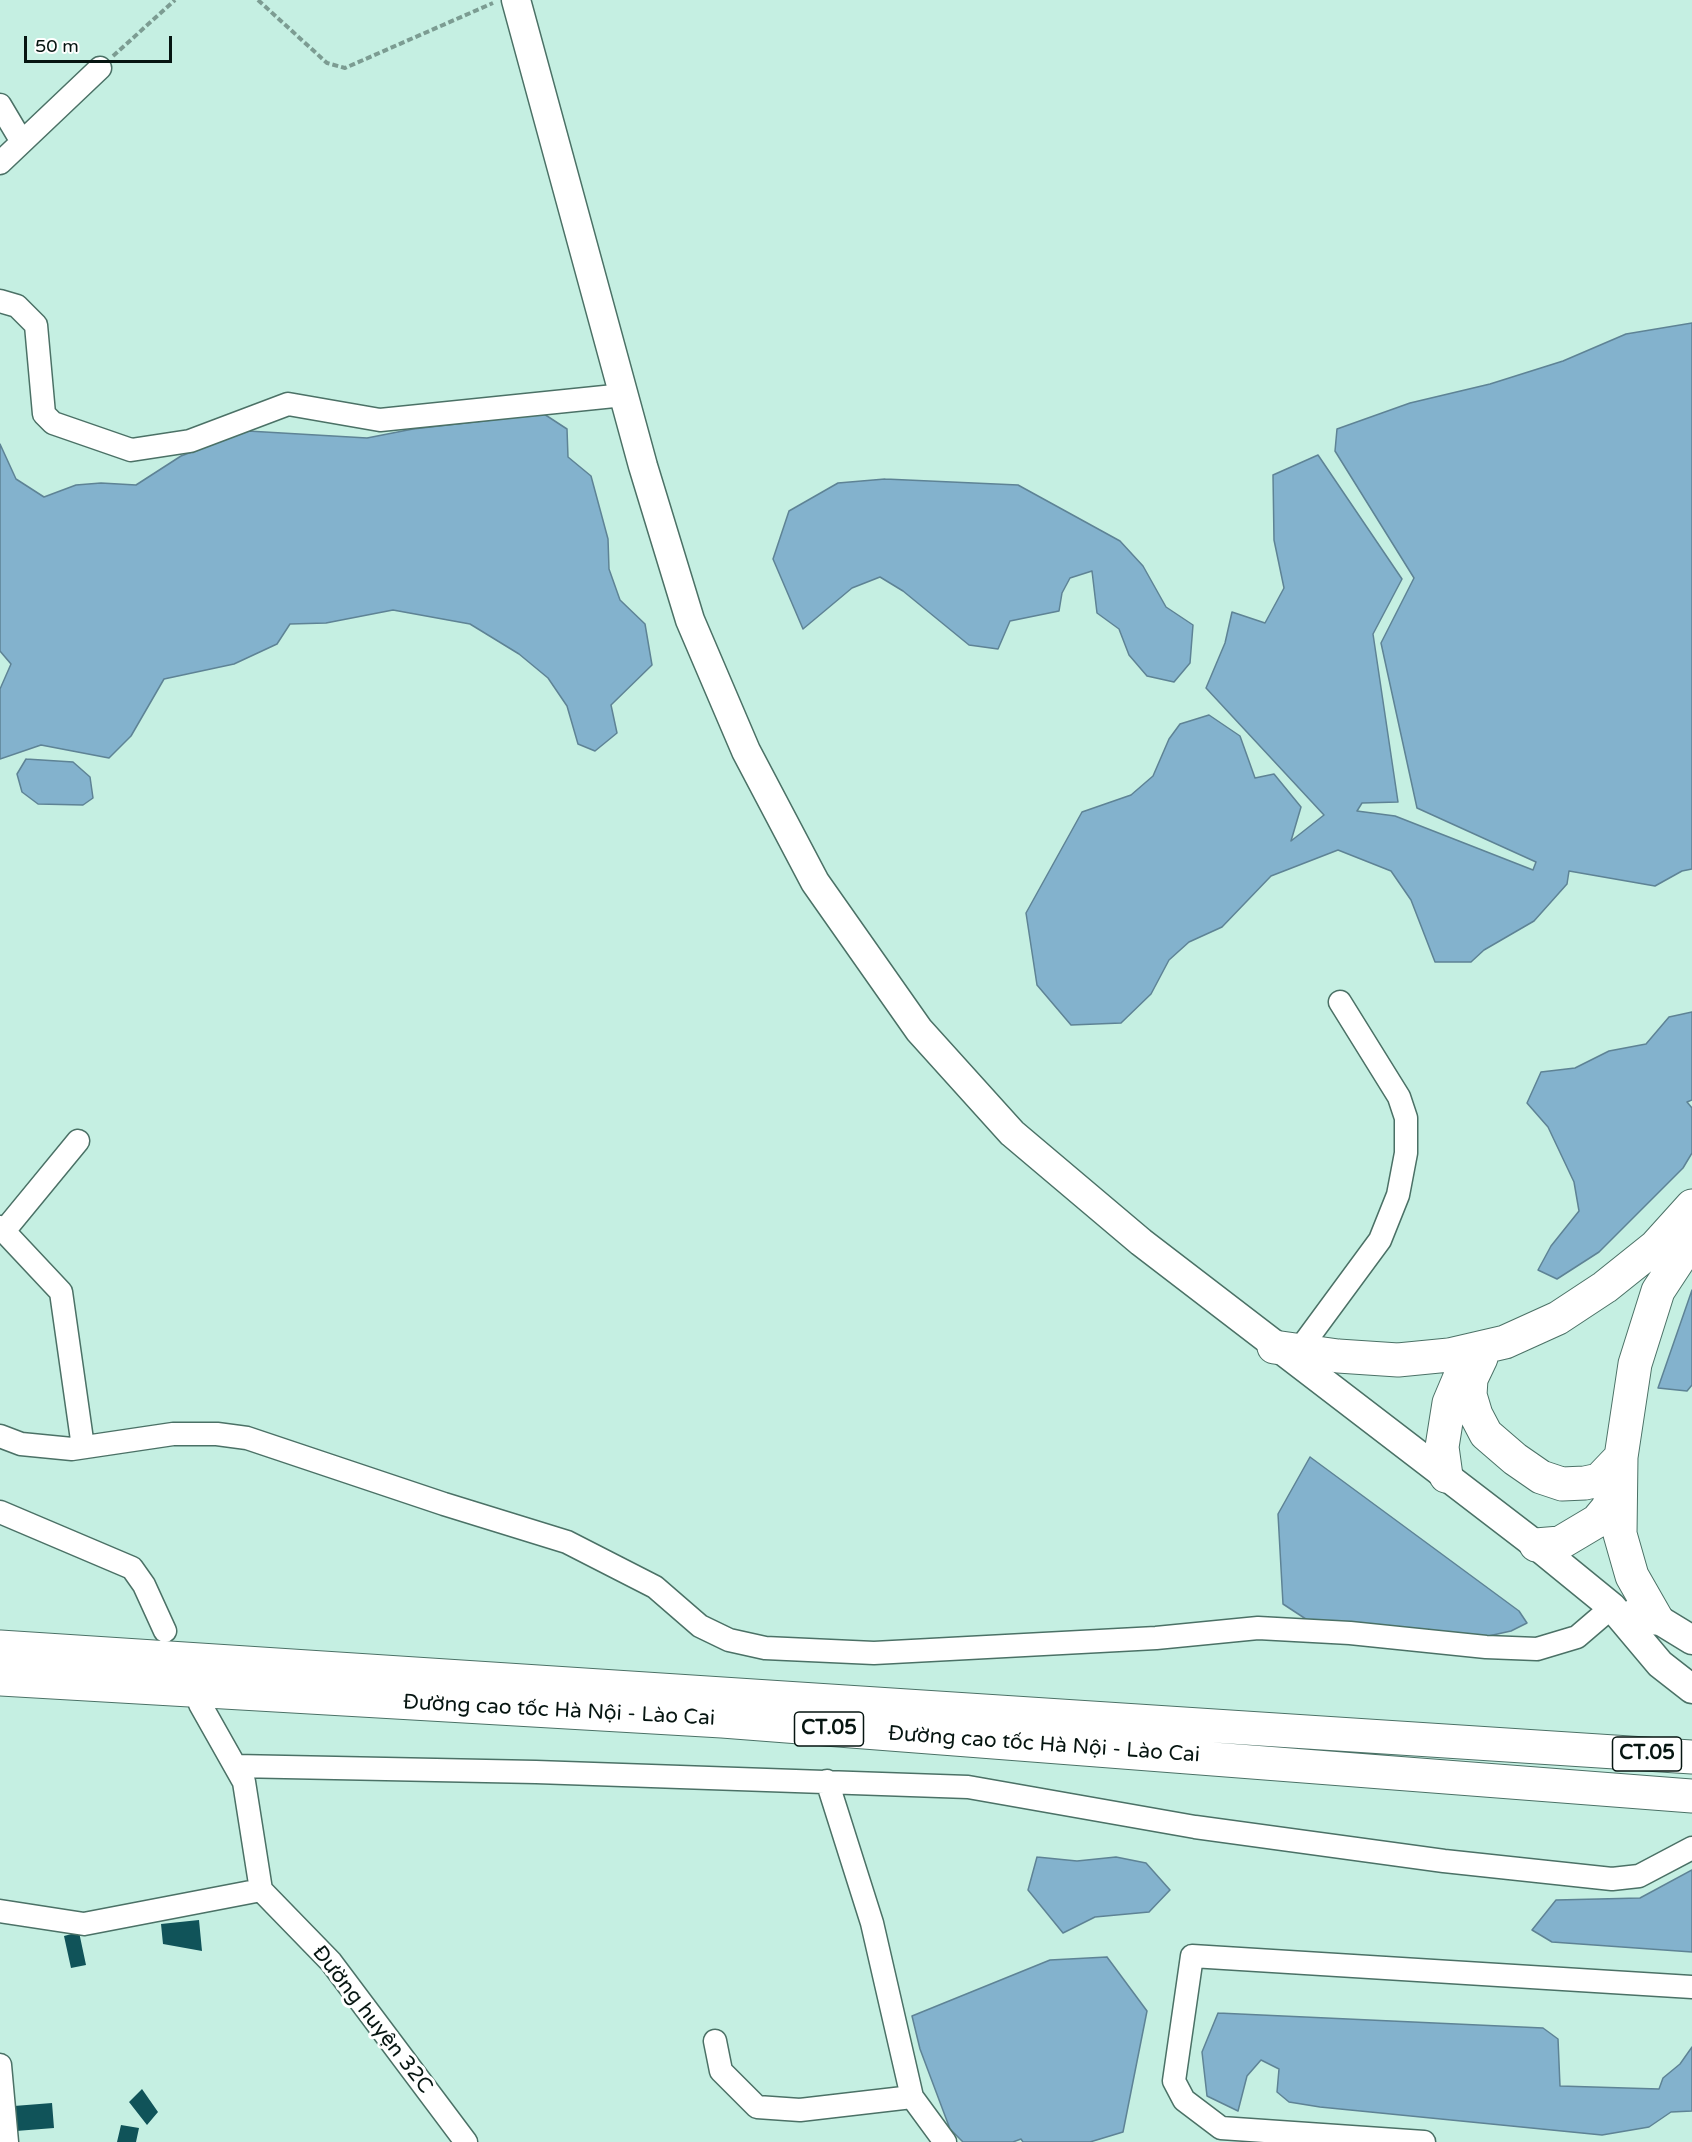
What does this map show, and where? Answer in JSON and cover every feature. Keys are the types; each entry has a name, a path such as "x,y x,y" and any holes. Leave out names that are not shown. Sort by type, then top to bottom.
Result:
{"highway":[{"path":"1446,1476 1442,1447 1449,1403 1460,1377 1493,1350 1558,1318 1605,1287 1655,1247 1692,1206"},
{"path":"1656,1618 1632,1575 1620,1534 1620,1471 1635,1364 1658,1291 1692,1239"},
{"path":"1287,1349 1338,1356 1398,1360 1493,1350"},
{"path":"1493,1350 1471,1379 1470,1395 1476,1415 1486,1434 1540,1477 1562,1484 1599,1479 1620,1471"},
{"path":"1536,1545 1560,1543 1597,1521 1607,1509 1620,1471"},
{"name":"Đường cao tốc Hà Nội - Lào Cai","path":"0,1647 1692,1757"},
{"name":"Đường cao tốc Hà Nội - Lào Cai","path":"0,1678 722,1720 1692,1796"}],"main road":[{"path":"516,0 624,395 690,621 746,751 815,882 919,1030 1012,1133 1141,1242 1287,1349 1612,1607 1660,1664 1692,1689"},
{"path":"1612,1607 1656,1618 1692,1640"}],"street":[{"path":"0,163 100,68"},
{"path":"0,105 22,142"},
{"path":"0,301 17,306 36,325 44,414 53,423 131,450 190,441 288,404 380,420 624,395"},
{"path":"1287,1349 1380,1240 1398,1195 1406,1154 1406,1118 1399,1097 1340,1002"},
{"path":"78,1141 2,1229 61,1292 83,1447"},
{"path":"0,1436 21,1444 72,1449 173,1434 217,1434 247,1438 444,1504 567,1542 655,1587 700,1626 729,1640 765,1648 874,1653 1156,1638 1258,1628 1350,1633 1486,1647 1537,1649 1577,1637 1612,1607"},
{"path":"0,1512 132,1568 144,1586 165,1631"},
{"path":"0,1911 84,1924 261,1890 244,1782 200,1704"},
{"path":"235,1766 827,1781 968,1787 1195,1827 1444,1861 1612,1879 1639,1876 1692,1848"},
{"path":"827,1781 872,1923 912,2097 945,2142"},
{"name":"Đường huyện 32C","path":"261,1890 331,1962 466,2142"},
{"path":"1424,2142 1221,2128 1184,2100 1174,2081 1192,1956 1692,1987"},
{"path":"715,2041 721,2071 757,2107 800,2110 912,2097"},
{"path":"0,2065 7,2142"}],"path":[{"path":"100,68 175,0"},
{"path":"258,0 327,63 345,68 499,0"}],"water":[{"path":"1692,323 1692,869 1682,871 1655,886 1569,871 1567,884 1534,921 1484,950 1471,962 1435,962 1411,900 1391,871 1338,850 1271,876 1222,927 1189,942 1169,960 1151,994 1121,1023 1071,1025 1037,985 1026,913 1082,812 1131,795 1153,776 1169,739 1180,724 1209,715 1240,736 1255,778 1274,774 1301,807 1291,841 1324,815 1206,688 1225,643 1232,612 1265,623 1284,588 1274,540 1273,475 1318,455 1402,579 1373,634 1398,802 1362,803 1357,811 1395,816 1533,870 1536,862 1417,808 1381,643 1414,578 1335,451 1337,429 1410,403 1490,384 1563,361 1626,334"},
{"path":"544,414 567,429 568,457 591,476 608,539 609,569 620,600 645,624 652,665 611,705 617,733 595,751 578,744 567,706 548,678 519,654 470,624 393,610 326,623 290,624 277,644 234,664 164,679 131,736 109,758 41,745 0,759 0,689 11,664 0,651 0,444 16,479 44,497 76,485 101,483 136,485 181,456 248,431 367,438 413,429"},
{"path":"885,479 1018,485 1120,541 1143,566 1166,607 1193,625 1190,663 1174,682 1147,676 1129,655 1119,629 1097,613 1092,571 1070,578 1062,593 1059,611 1010,621 998,649 969,645 903,591 880,577 852,588 803,629 773,559 789,511 838,483"},
{"path":"26,759 73,762 90,777 93,798 83,805 38,804 22,792 17,774"},
{"path":"1692,1012 1692,1100 1687,1102 1692,1108 1692,1153 1683,1168 1599,1252 1557,1279 1538,1270 1551,1246 1579,1211 1574,1182 1548,1127 1527,1103 1541,1072 1575,1068 1609,1051 1646,1044 1669,1017"},
{"path":"1692,1290 1692,1385 1687,1391 1658,1388"},
{"path":"1310,1457 1519,1611 1527,1623 1511,1631 1484,1637 1315,1625 1283,1604 1278,1514"},
{"path":"1037,1857 1077,1861 1116,1857 1146,1863 1170,1890 1149,1912 1095,1917 1063,1933 1028,1890"},
{"path":"1692,1870 1692,1952 1552,1942 1532,1930 1556,1900 1640,1898"},
{"path":"1107,1957 1147,2011 1123,2132 1090,2142 1023,2142 1021,2139 1013,2142 963,2142 950,2129 920,2049 912,2016 1050,1960"},
{"path":"1218,2013 1543,2028 1558,2039 1560,2086 1659,2089 1663,2078 1680,2064 1692,2047 1692,2111 1671,2112 1649,2127 1602,2135 1320,2107 1289,2102 1277,2092 1279,2069 1261,2060 1247,2076 1238,2111 1207,2096 1202,2052"}],"building":[{"path":"199,1920 202,1951 163,1944 161,1924"},
{"path":"79,1932 86,1965 71,1968 64,1936"},
{"path":"142,2089 158,2112 147,2125 129,2102"},
{"path":"52,2103 54,2128 16,2131 14,2106"},
{"path":"121,2125 139,2128 136,2142 117,2142"}]}
